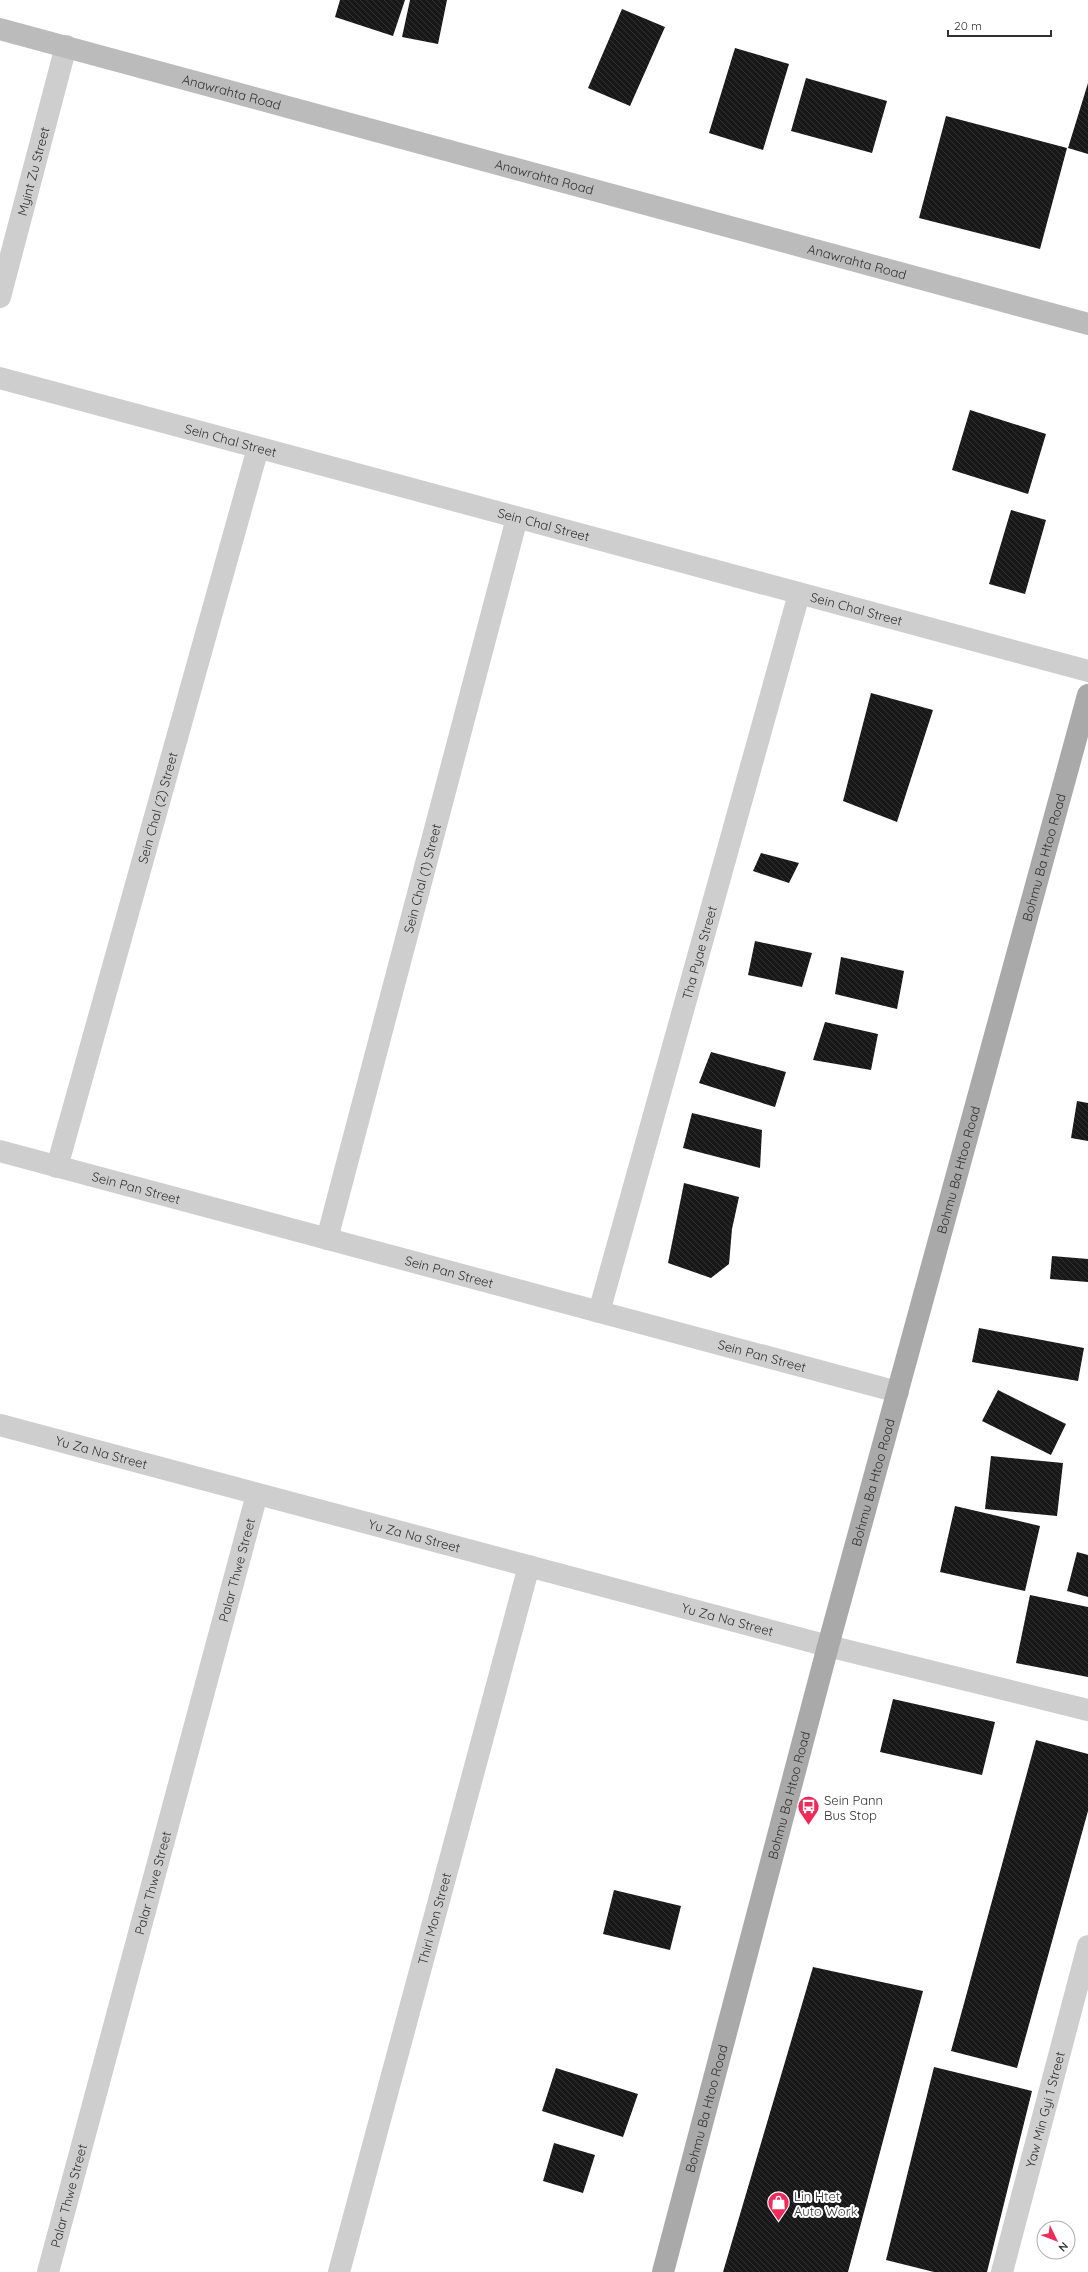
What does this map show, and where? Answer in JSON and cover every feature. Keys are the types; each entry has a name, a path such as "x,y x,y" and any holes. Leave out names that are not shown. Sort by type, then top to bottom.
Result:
{"main road":[{"name":"Anawrahta Road","path":"0,29 1088,324"},
{"name":"Bohmu Ba Htoo Road","path":"663,2272 828,1646 1088,695"}],"street":[{"name":"Myint Zu Street","path":"0,297 66,46"},
{"name":"Sein Chal Street","path":"0,378 1088,671"},
{"name":"Sein Chal (2) Street","path":"57,1166 258,448"},
{"name":"Sein Chal (1) Street","path":"327,1239 518,518"},
{"name":"Tha Pyae Street","path":"599,1312 799,594"},
{"name":"Sein Pan Street","path":"0,1151 898,1392"},
{"name":"Yu Za Na Street","path":"0,1425 828,1646 1088,1710"},
{"name":"Palar Thwe Street","path":"48,2272 257,1494"},
{"name":"Thiri Mon Street","path":"339,2272 529,1566"},
{"name":"Yaw Min Gyi 1 Street","path":"1002,2272 1088,1946"}],"building":[{"path":"340,0 405,0 393,36 335,17"},
{"path":"410,0 447,0 438,44 402,37"},
{"path":"622,9 665,27 630,106 588,88"},
{"path":"735,48 789,64 763,150 709,133"},
{"path":"806,78 887,101 872,153 791,131"},
{"path":"1088,83 1088,154 1068,148"},
{"path":"946,116 1067,148 1040,249 919,218"},
{"path":"970,410 1046,434 1028,494 952,470"},
{"path":"1011,510 1046,520 1025,594 989,584"},
{"path":"871,693 933,710 897,822 843,801"},
{"path":"761,853 799,863 789,883 753,871"},
{"path":"755,941 812,953 802,987 748,975"},
{"path":"841,957 904,971 897,1009 835,994"},
{"path":"825,1022 878,1034 871,1070 813,1060"},
{"path":"711,1052 786,1072 775,1107 699,1083"},
{"path":"1077,1101 1088,1103 1088,1141 1071,1138"},
{"path":"692,1113 762,1130 760,1168 683,1148"},
{"path":"684,1183 739,1197 732,1229 729,1264 711,1278 668,1263"},
{"path":"1052,1256 1088,1259 1088,1282 1050,1279"},
{"path":"979,1328 1084,1348 1078,1381 972,1362"},
{"path":"998,1390 1066,1424 1051,1455 982,1421"},
{"path":"991,1456 1063,1463 1057,1516 985,1509"},
{"path":"955,1506 1040,1526 1025,1591 940,1572"},
{"path":"1077,1552 1088,1555 1088,1597 1067,1591"},
{"path":"1030,1595 1088,1607 1088,1677 1016,1663"},
{"path":"893,1699 995,1722 982,1775 880,1752"},
{"path":"1036,1740 1088,1754 1088,1811 1017,2068 951,2051"},
{"path":"614,1890 681,1906 670,1950 603,1934"},
{"path":"813,1967 923,1991 848,2272 723,2272"},
{"path":"934,2067 1032,2091 987,2272 934,2272 886,2260"},
{"path":"556,2068 638,2094 623,2137 542,2111"},
{"path":"554,2143 595,2155 583,2193 543,2181"}],"place":[{"name":"Sein Pann Bus Stop","path":"809,1826"},
{"name":"Lin Htet Auto Work","path":"778,2222"}]}
